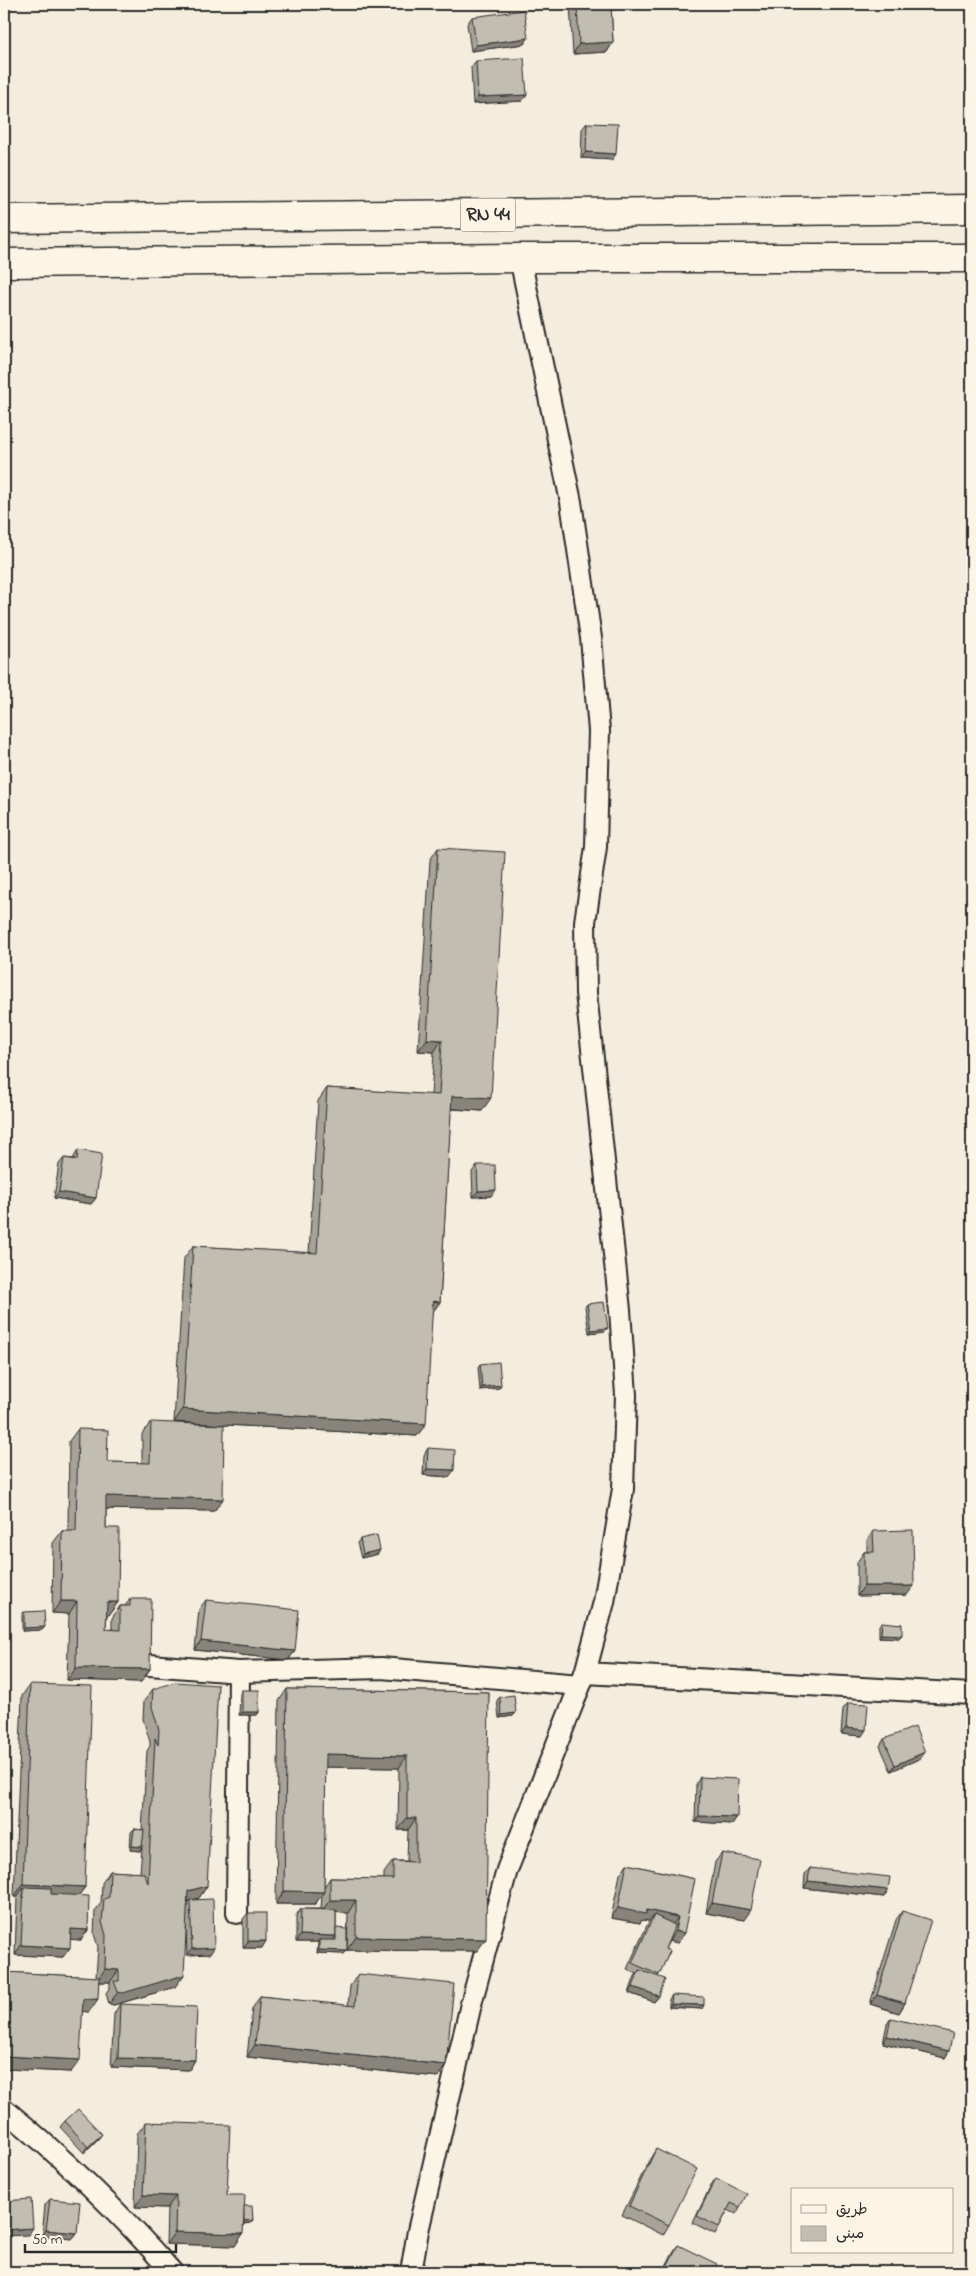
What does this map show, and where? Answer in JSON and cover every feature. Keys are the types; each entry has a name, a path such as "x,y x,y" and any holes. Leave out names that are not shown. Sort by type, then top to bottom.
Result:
{"highway":[{"name":"RN 44","path":"4,219 972,209"},
{"name":"RN 44","path":"4,263 520,258 972,258"}],"street":[{"path":"411,2272 418,2231 471,2004 507,1870 583,1679 604,1602 624,1490 626,1395 620,1310 586,993 585,922 596,847 599,731 592,638 571,502 520,258"},
{"path":"106,1662 239,1672 381,1668 583,1679 972,1694"},
{"path":"237,1913 239,1672"},
{"path":"4,2109 55,2151 135,2230 172,2272"}],"building":[{"path":"577,4 611,4 613,42 579,44"},
{"path":"524,10 528,38 476,45 472,17"},
{"path":"524,58 527,95 478,97 476,61"},
{"path":"587,123 618,124 616,154 586,152"},
{"path":"438,848 505,852 491,1098 452,1096 440,1302 433,1301 426,1424 183,1409 193,1246 317,1253 327,1088 439,1095 442,1040 427,1039"},
{"path":"78,1150 102,1154 96,1198 59,1192 64,1158 77,1160"},
{"path":"477,1165 495,1165 496,1190 478,1191"},
{"path":"604,1302 608,1328 591,1330 587,1304"},
{"path":"499,1362 501,1385 482,1387 480,1364"},
{"path":"151,1422 224,1425 223,1499 106,1496 106,1528 119,1528 118,1602 107,1602 106,1629 120,1630 120,1606 130,1606 130,1599 151,1599 150,1669 76,1668 77,1601 61,1601 62,1531 76,1531 78,1429 108,1430 107,1462 150,1463"},
{"path":"428,1448 455,1450 454,1470 427,1469"},
{"path":"913,1530 914,1586 864,1586 864,1552 874,1552 873,1531"},
{"path":"377,1535 380,1550 363,1554 360,1539"},
{"path":"206,1600 299,1610 295,1651 201,1641"},
{"path":"44,1611 45,1627 24,1628 24,1612"},
{"path":"882,1622 902,1624 902,1635 881,1634"},
{"path":"175,1682 218,1685 207,1886 188,1891 184,1975 123,1993 118,1992 114,1981 119,1981 119,1970 105,1969 106,1935 102,1922 104,1899 109,1897 110,1871 144,1873 148,1883 155,1738 158,1745 159,1730 152,1707 153,1689"},
{"path":"30,1684 92,1686 85,1887 23,1884"},
{"path":"287,1689 489,1692 486,1939 356,1937 356,1900 330,1900 330,1878 393,1879 393,1861 416,1862 416,1818 407,1818 407,1756 326,1754 324,1892 284,1891"},
{"path":"242,1690 259,1690 259,1712 242,1712"},
{"path":"514,1695 516,1713 501,1715 500,1697"},
{"path":"848,1703 868,1704 866,1730 846,1728"},
{"path":"915,1727 925,1752 895,1765 884,1739"},
{"path":"700,1777 738,1779 737,1817 699,1816"},
{"path":"134,1829 144,1830 142,1847 132,1846"},
{"path":"722,1853 760,1859 751,1910 712,1903"},
{"path":"627,1864 695,1879 684,1933 675,1931 678,1917 647,1910 646,1914 618,1908"},
{"path":"810,1868 890,1877 888,1890 808,1881"},
{"path":"24,1887 51,1888 51,1894 89,1896 88,1930 71,1929 70,1948 21,1945"},
{"path":"213,1899 214,1948 192,1949 190,1900"},
{"path":"301,1909 336,1910 336,1936 300,1935"},
{"path":"902,1911 931,1920 905,2003 877,1995"},
{"path":"248,1913 266,1913 266,1941 248,1941"},
{"path":"654,1915 675,1925 665,1949 670,1951 659,1975 632,1963"},
{"path":"336,1928 347,1929 347,1951 319,1950 319,1940 336,1940"},
{"path":"639,1970 665,1979 659,1996 633,1987"},
{"path":"4,1972 99,1977 98,1999 83,1999 80,2060 4,2056"},
{"path":"358,1974 454,1984 446,2065 255,2045 260,1996 355,2006"},
{"path":"672,1995 704,1997 704,2005 671,2004"},
{"path":"120,2004 197,2007 195,2060 118,2058"},
{"path":"891,2018 953,2033 949,2051 887,2036"},
{"path":"78,2109 102,2134 88,2147 65,2121"},
{"path":"146,2122 230,2125 227,2195 245,2195 243,2234 175,2232 176,2196 143,2195"},
{"path":"656,2149 697,2169 669,2225 629,2206"},
{"path":"716,2178 747,2194 740,2207 731,2203 719,2227 697,2216"},
{"path":"31,2199 33,2228 4,2230 4,2201"},
{"path":"50,2199 80,2202 77,2233 46,2230"},
{"path":"244,2206 252,2206 253,2220 244,2221"},
{"path":"678,2245 717,2264 713,2272 664,2272"}]}
